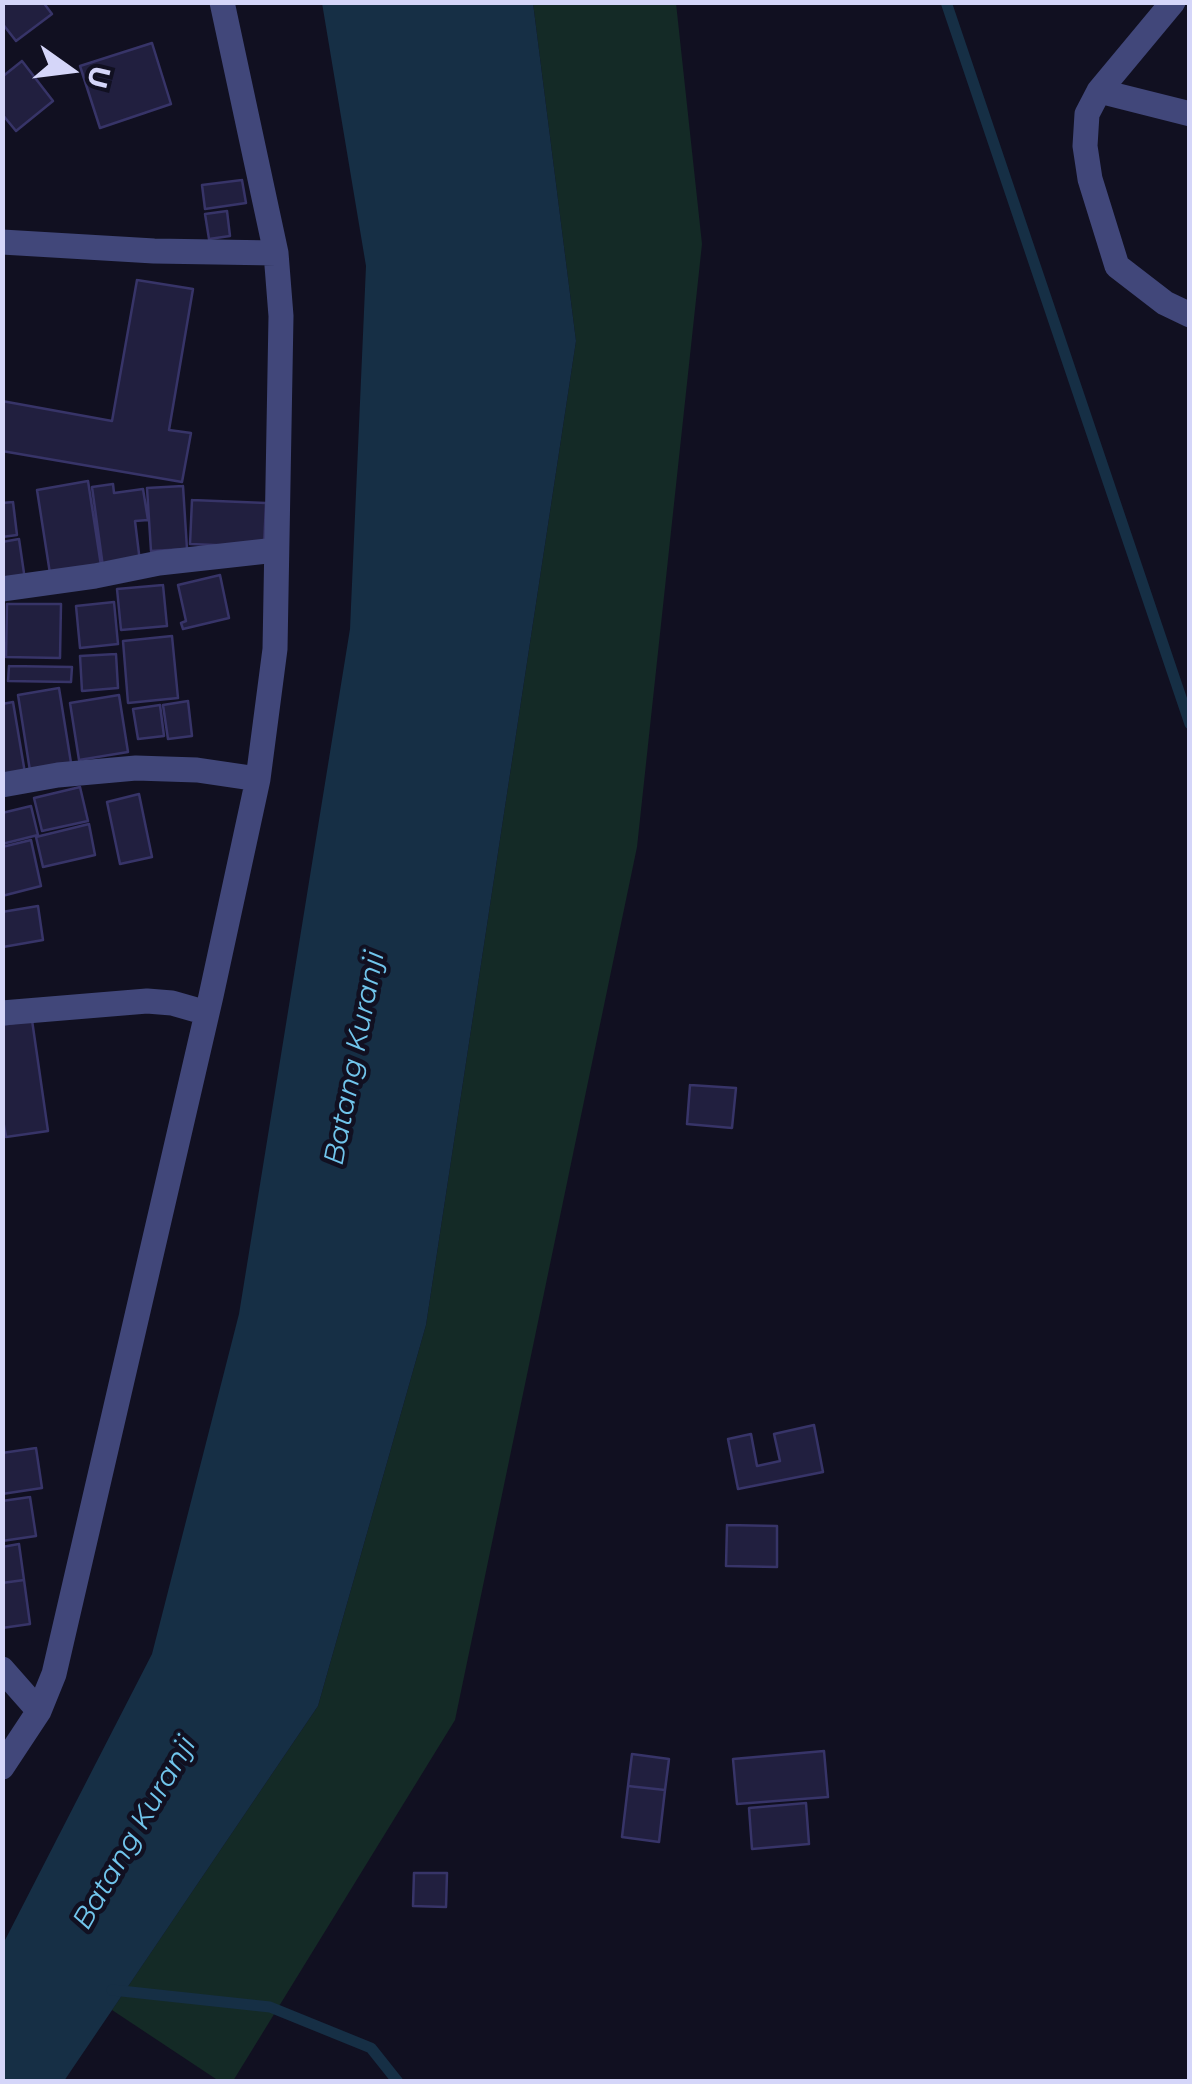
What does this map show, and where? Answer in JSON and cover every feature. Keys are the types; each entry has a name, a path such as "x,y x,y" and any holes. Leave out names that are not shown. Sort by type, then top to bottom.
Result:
{"street":[{"path":"2,1767 40,1711 54,1674 258,780 275,649 280,316 276,252 222,2"},
{"path":"1173,2 1099,90 1087,114 1085,146 1090,179 1117,266 1166,303 1190,315"},
{"path":"1099,90 1190,114"},
{"path":"2,242 276,252"},
{"path":"2,589 159,563 276,550"},
{"path":"2,786 58,775 136,768 197,770 258,780"},
{"path":"2,1013 147,1001 207,1013"},
{"path":"2,1670 40,1711"}],"green space":[{"path":"533,3 676,3 702,244 637,847 455,1720 233,2081 219,2081 112,2010 318,1706 426,1325 576,341"}],"water":[{"name":"Batang Kuranji","path":"322,3 533,3 576,341 426,1325 318,1706 64,2081 3,2081 3,1944 152,1654 239,1314 350,629 366,266"}],"building":[{"path":"2,2 43,2 52,14 16,41 2,23"},
{"path":"152,43 171,104 100,128 80,66"},
{"path":"22,61 53,101 16,131 2,114 2,77"},
{"path":"242,180 246,203 205,209 202,185"},
{"path":"227,211 230,236 209,239 205,214"},
{"path":"137,280 193,289 169,430 191,433 182,482 2,451 2,401 112,421"},
{"path":"88,481 102,572 51,580 37,490"},
{"path":"113,484 114,493 143,489 148,520 135,521 140,562 103,567 92,487"},
{"path":"183,486 187,549 151,551 147,488"},
{"path":"192,500 266,503 264,547 190,544"},
{"path":"13,502 17,535 2,537 2,503"},
{"path":"19,539 25,580 2,583 2,542"},
{"path":"220,575 229,618 183,629 181,623 186,621 178,585"},
{"path":"163,585 167,626 121,630 117,589"},
{"path":"114,602 118,644 80,648 76,606"},
{"path":"7,604 61,604 60,658 6,657"},
{"path":"172,636 178,698 128,703 123,641"},
{"path":"116,654 118,688 82,691 80,656"},
{"path":"9,666 72,667 71,682 8,681"},
{"path":"59,688 72,769 31,777 18,695"},
{"path":"119,695 128,752 79,760 70,703"},
{"path":"188,701 192,736 168,739 163,705"},
{"path":"13,702 25,773 2,776 2,704"},
{"path":"160,705 164,736 138,739 133,709"},
{"path":"80,787 88,821 42,831 34,798"},
{"path":"139,794 152,857 120,864 107,802"},
{"path":"31,806 38,835 2,844 2,813"},
{"path":"89,824 95,855 43,867 36,837"},
{"path":"31,840 41,886 2,896 2,847"},
{"path":"38,906 43,940 3,947 2,912"},
{"path":"32,1020 48,1131 6,1137 2,1114 2,1025"},
{"path":"690,1085 736,1088 732,1128 687,1124"},
{"path":"814,1425 823,1472 738,1489 728,1439 751,1434 757,1466 780,1461 774,1434"},
{"path":"36,1448 42,1488 2,1494 2,1453"},
{"path":"30,1497 36,1536 2,1541 2,1501"},
{"path":"727,1525 777,1526 777,1567 726,1566"},
{"path":"19,1544 24,1580 2,1583 2,1547"},
{"path":"24,1580 30,1624 2,1628 2,1583"},
{"path":"824,1751 828,1797 737,1804 733,1759"},
{"path":"632,1754 669,1759 665,1790 628,1786"},
{"path":"628,1786 665,1790 659,1842 622,1837"},
{"path":"806,1803 809,1844 752,1849 749,1808"},
{"path":"414,1873 447,1873 446,1907 413,1906"}],"waterway":[{"path":"946,2 1190,724"},
{"path":"112,1990 270,2007 371,2048 398,2082"}]}
